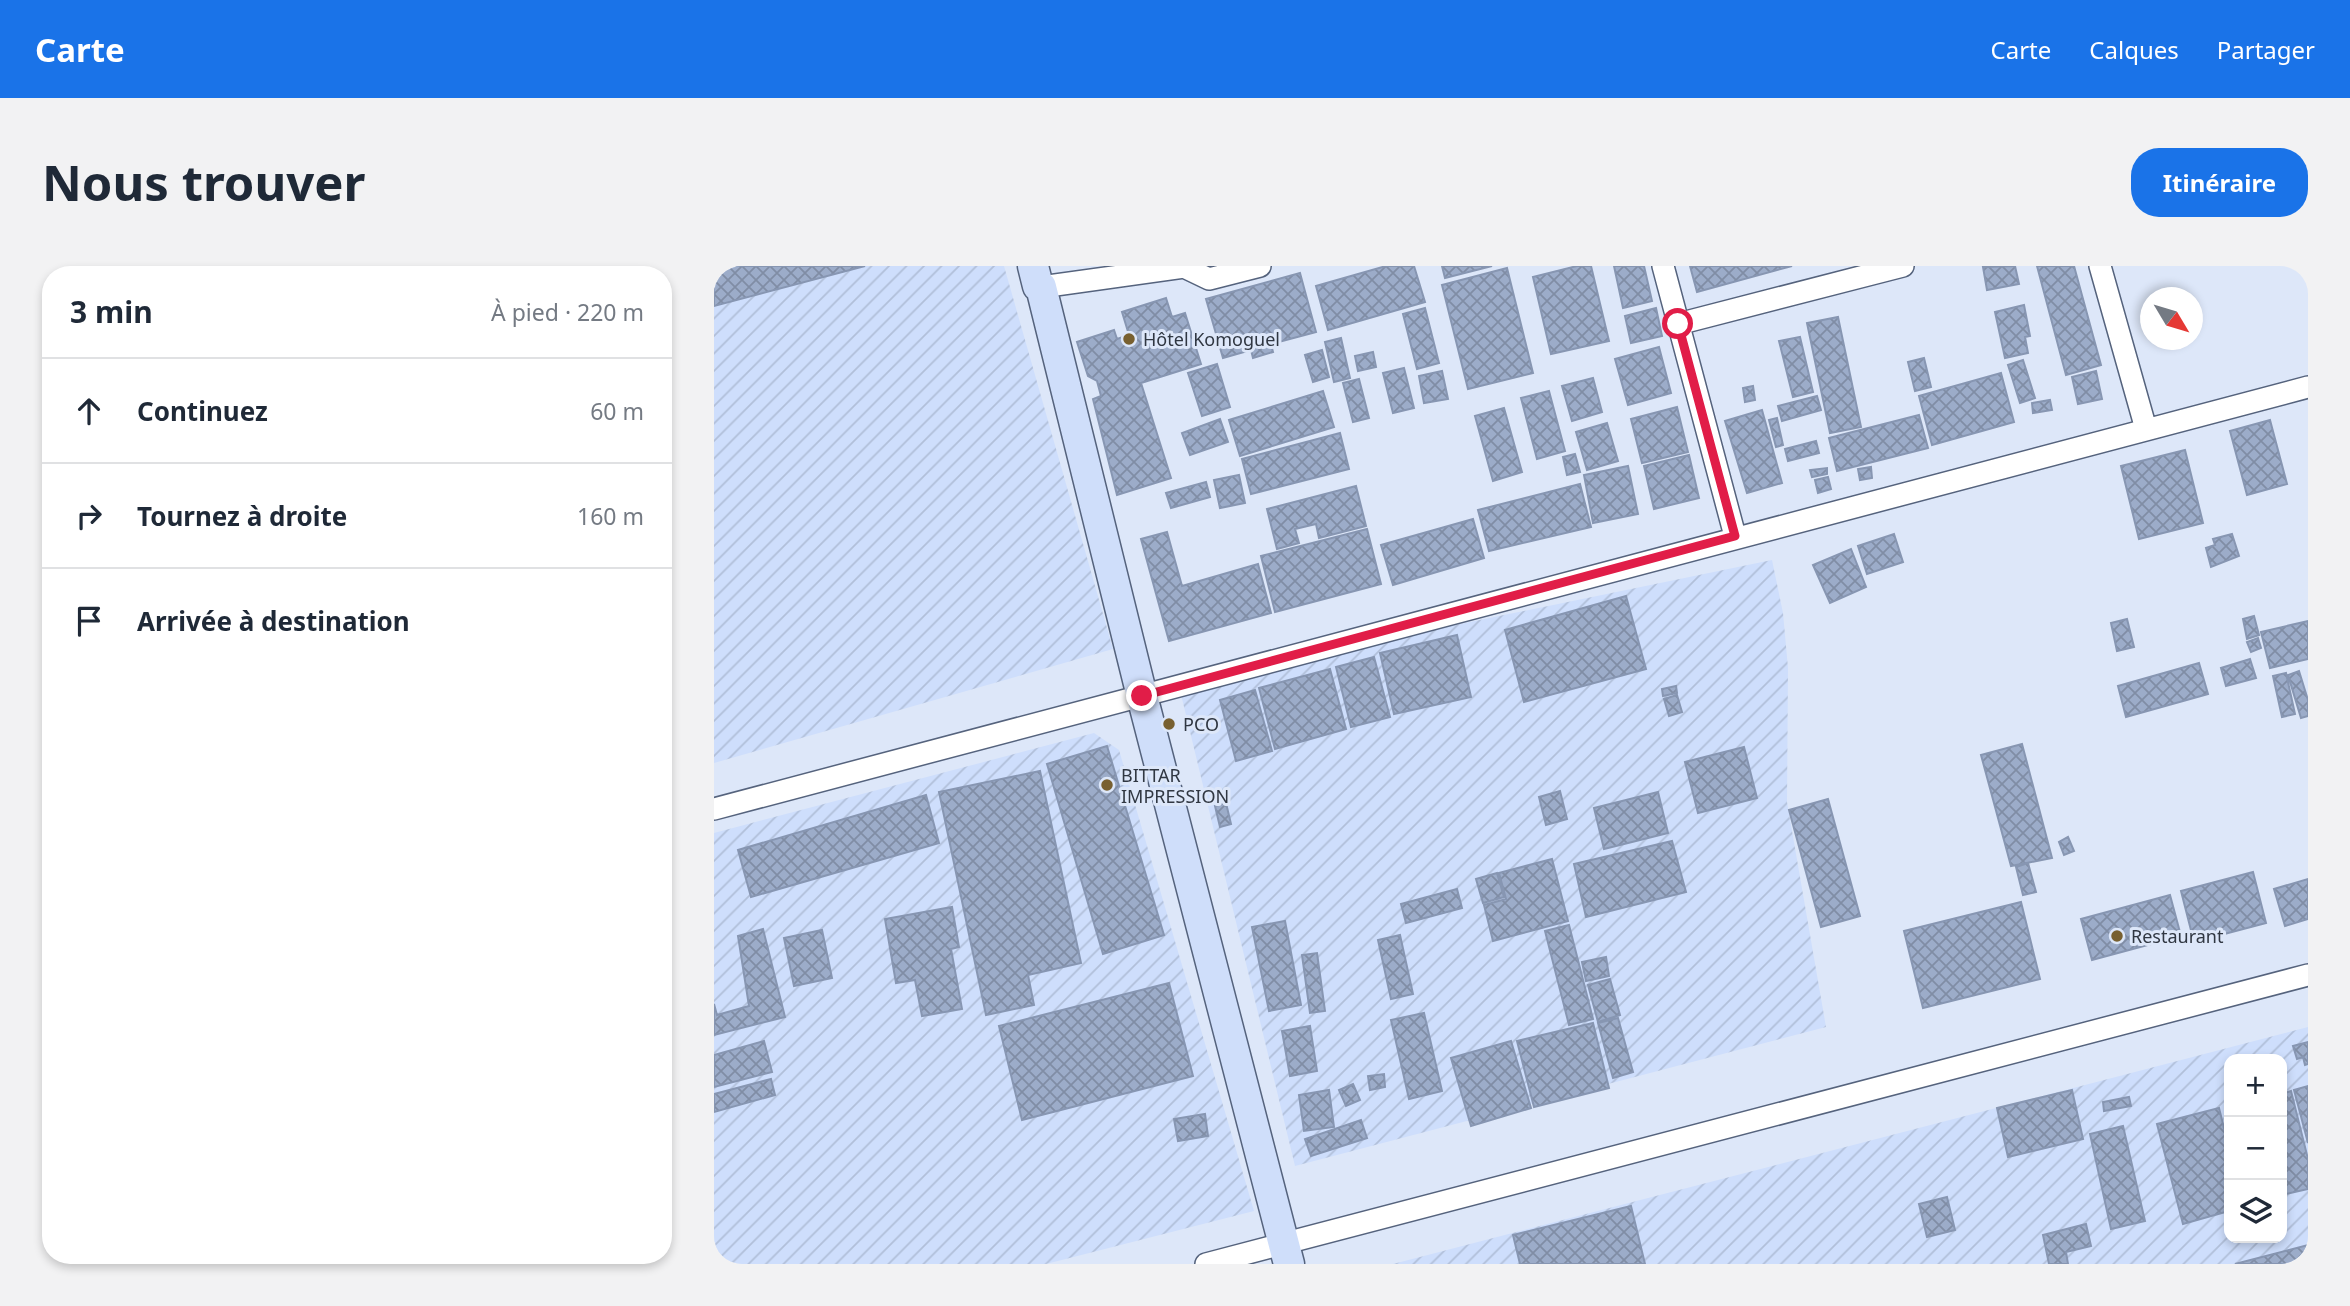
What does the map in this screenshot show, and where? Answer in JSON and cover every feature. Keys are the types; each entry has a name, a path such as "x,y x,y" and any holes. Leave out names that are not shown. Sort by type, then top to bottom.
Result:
{"main road":[{"path":"1037,277 1286,1254"}],"street":[{"path":"1037,277 1184,267 1209,279 1260,266"},
{"path":"1663,266 1735,536"},
{"path":"2100,266 2146,429"},
{"path":"1678,324 1893,267"},
{"path":"714,809 1735,536 2308,387"},
{"path":"1206,1264 1286,1254 2308,975"}],"shaded area":[{"path":"714,266 1004,266 1113,649 714,763"},
{"path":"1772,560 1783,613 1788,668 1787,802 1826,1027 1295,1166 1178,682"},
{"path":"1094,733 1119,750 1254,1211 1046,1264 714,1264 714,833"},
{"path":"2308,1027 2308,1264 1393,1264"}],"building":[{"path":"714,266 865,266 714,306"},
{"path":"1386,266 1414,266 1425,302 1328,330 1316,286"},
{"path":"1442,266 1492,266 1445,278"},
{"path":"1577,266 1591,266 1609,341 1551,354 1533,277"},
{"path":"1614,266 1644,266 1652,301 1623,308"},
{"path":"1690,266 1792,266 1697,292"},
{"path":"2015,266 2019,284 1987,290 1983,267"},
{"path":"2037,266 2074,266 2101,365 2066,375"},
{"path":"1507,268 1533,373 1468,389 1442,285"},
{"path":"1300,273 1316,332 1271,344 1273,352 1253,358 1251,350 1223,358 1206,299"},
{"path":"1166,298 1172,317 1185,313 1201,364 1141,383 1171,478 1117,495 1093,399 1101,396 1097,381 1088,376 1077,342 1114,330 1117,339 1129,335 1122,312"},
{"path":"2024,305 2030,336 2025,337 2028,353 2005,358 1995,312"},
{"path":"1425,308 1439,363 1417,369 1403,314"},
{"path":"1656,308 1662,336 1631,343 1625,316"},
{"path":"1838,317 1861,427 1830,433 1807,323"},
{"path":"1800,337 1813,392 1793,397 1779,341"},
{"path":"1341,338 1350,378 1334,382 1325,342"},
{"path":"1659,347 1671,393 1628,405 1615,359"},
{"path":"1322,350 1329,377 1313,382 1305,355"},
{"path":"1373,352 1376,367 1358,371 1355,356"},
{"path":"1924,358 1931,387 1915,391 1908,362"},
{"path":"2023,360 2035,398 2020,403 2008,365"},
{"path":"1217,364 1230,407 1202,416 1188,373"},
{"path":"1404,368 1414,408 1393,413 1383,373"},
{"path":"1442,371 1448,399 1424,403 1419,376"},
{"path":"2096,371 2102,399 2078,404 2072,377"},
{"path":"2001,373 2014,422 1932,445 1919,396"},
{"path":"1593,378 1602,412 1572,421 1562,386"},
{"path":"1359,379 1369,418 1353,422 1343,383"},
{"path":"1753,386 1755,400 1745,402 1743,388"},
{"path":"1323,391 1334,427 1240,456 1229,420"},
{"path":"1549,391 1565,451 1537,459 1521,398"},
{"path":"1817,396 1821,410 1782,421 1778,406"},
{"path":"2050,400 2052,410 2033,413 2032,403"},
{"path":"1677,407 1688,452 1642,463 1631,419"},
{"path":"1504,408 1522,472 1493,481 1475,416"},
{"path":"1762,410 1782,483 1747,493 1725,421"},
{"path":"1919,415 1928,448 1837,471 1829,438"},
{"path":"1777,418 1783,445 1776,447 1769,420"},
{"path":"1220,419 1228,442 1190,455 1182,433"},
{"path":"2270,420 2287,484 2247,495 2230,431"},
{"path":"1607,423 1618,461 1587,470 1576,432"},
{"path":"1340,433 1349,469 1251,494 1242,459"},
{"path":"1816,441 1819,453 1788,461 1785,449"},
{"path":"2185,450 2203,523 2139,539 2121,466"},
{"path":"1575,454 1580,472 1567,475 1563,457"},
{"path":"1689,455 1699,498 1654,509 1644,466"},
{"path":"1628,466 1638,514 1593,523 1584,475"},
{"path":"1871,467 1872,478 1860,480 1858,469"},
{"path":"1827,468 1827,474 1812,477 1810,470"},
{"path":"1239,475 1245,503 1220,508 1214,480"},
{"path":"1828,477 1831,489 1818,493 1815,480"},
{"path":"1206,482 1210,497 1171,508 1166,493"},
{"path":"1580,484 1591,527 1489,551 1478,510"},
{"path":"1356,486 1366,526 1319,538 1316,524 1295,529 1299,543 1277,549 1267,509"},
{"path":"1473,519 1484,558 1393,585 1381,545"},
{"path":"1367,529 1381,584 1275,612 1261,556"},
{"path":"1167,532 1182,586 1258,564 1271,613 1169,641 1141,539"},
{"path":"1894,534 1903,562 1867,574 1858,546"},
{"path":"2232,534 2239,556 2211,567 2206,548 2215,545 2213,539"},
{"path":"1851,549 1866,587 1830,603 1813,565"},
{"path":"1626,596 1646,669 1524,702 1505,630"},
{"path":"2254,616 2259,635 2247,639 2243,619"},
{"path":"2127,619 2134,647 2117,651 2111,623"},
{"path":"2308,621 2308,659 2270,668 2261,632"},
{"path":"1457,635 1471,697 1394,714 1380,653"},
{"path":"2258,638 2261,648 2251,652 2247,642"},
{"path":"1374,657 1390,717 1351,727 1336,667"},
{"path":"2250,659 2256,678 2226,686 2221,668"},
{"path":"2199,663 2208,694 2126,717 2118,686"},
{"path":"1330,669 1346,729 1275,749 1259,688"},
{"path":"2299,671 2308,700 2308,716 2301,718 2288,675"},
{"path":"2286,673 2295,714 2282,717 2273,676"},
{"path":"1676,686 1677,693 1663,696 1662,689"},
{"path":"1255,690 1272,751 1236,761 1220,700"},
{"path":"1677,695 1682,712 1669,716 1664,699"},
{"path":"2022,744 2052,858 2011,866 1981,755"},
{"path":"1107,746 1164,935 1103,954 1047,764"},
{"path":"1744,747 1757,798 1698,813 1685,762"},
{"path":"1040,771 1081,963 1028,975 1034,1005 986,1015 939,792"},
{"path":"1560,791 1567,819 1546,825 1539,797"},
{"path":"1658,792 1668,833 1604,849 1594,808"},
{"path":"926,795 939,843 751,897 738,850"},
{"path":"1828,799 1860,916 1821,927 1789,810"},
{"path":"1226,803 1231,824 1220,827 1215,806"},
{"path":"2068,837 2074,851 2064,855 2059,842"},
{"path":"1672,841 1686,892 1586,917 1574,864"},
{"path":"1552,859 1568,921 1493,941 1484,905 1506,899 1499,873"},
{"path":"2028,863 2036,892 2023,895 2016,867"},
{"path":"2253,872 2266,923 2194,942 2181,891"},
{"path":"1497,873 1504,897 1483,903 1476,879"},
{"path":"2308,879 2308,919 2285,926 2274,889"},
{"path":"1457,889 1462,908 1406,923 1401,904"},
{"path":"2170,895 2181,936 2092,960 2081,919"},
{"path":"2021,902 2040,979 1923,1008 1904,931"},
{"path":"952,907 959,947 951,949 962,1009 922,1016 915,980 896,983 885,919"},
{"path":"1285,921 1301,1005 1269,1011 1252,927"},
{"path":"1569,925 1593,1019 1569,1025 1545,931"},
{"path":"763,929 785,1017 714,1035 714,1004 717,1015 749,1006 738,936"},
{"path":"822,930 832,978 794,986 784,938"},
{"path":"1400,935 1413,994 1391,999 1378,940"},
{"path":"1317,953 1325,1011 1310,1013 1302,955"},
{"path":"1606,957 1609,976 1586,981 1582,962"},
{"path":"1610,979 1620,1015 1598,1022 1588,985"},
{"path":"1169,983 1193,1076 1022,1120 999,1026"},
{"path":"1424,1013 1442,1091 1409,1099 1391,1020"},
{"path":"1618,1018 1633,1072 1613,1078 1598,1023"},
{"path":"1593,1023 1609,1088 1534,1107 1517,1041"},
{"path":"1310,1026 1317,1071 1290,1076 1282,1031"},
{"path":"764,1041 772,1072 714,1087 714,1055"},
{"path":"1511,1041 1531,1108 1471,1126 1451,1058"},
{"path":"2308,1042 2308,1064 2305,1065 2303,1057 2297,1059 2293,1046"},
{"path":"1384,1074 1385,1087 1370,1090 1368,1076"},
{"path":"771,1079 775,1095 714,1112 714,1094"},
{"path":"1353,1084 1360,1100 1346,1106 1339,1090"},
{"path":"2308,1086 2308,1143 2294,1090"},
{"path":"1329,1090 1334,1127 1304,1131 1299,1095"},
{"path":"2072,1090 2083,1139 2008,1157 1997,1108"},
{"path":"2291,1091 2308,1159 2308,1189 2287,1194 2287,1117 2287,1092"},
{"path":"2129,1097 2131,1106 2104,1111 2103,1102"},
{"path":"2219,1108 2224,1128 2224,1212 2183,1224 2157,1124"},
{"path":"1205,1114 1208,1136 1178,1141 1174,1119"},
{"path":"1361,1120 1367,1138 1311,1156 1305,1139"},
{"path":"2123,1126 2145,1221 2111,1229 2090,1134"},
{"path":"1947,1197 1955,1230 1927,1237 1919,1204"},
{"path":"1631,1206 1645,1264 1520,1264 1513,1235"},
{"path":"2086,1224 2091,1246 2066,1252 2068,1264 2049,1264 2043,1235"},
{"path":"2308,1245 2308,1264 2235,1264"}],"place":[{"name":"Hôtel Komoguel","path":"1129,339"},
{"name":"PCO","path":"1169,724"},
{"name":"BITTAR IMPRESSION","path":"1107,785"},
{"name":"Restaurant","path":"2117,936"}],"route":[{"path":"1142,696 1735,536 1678,324"}]}
